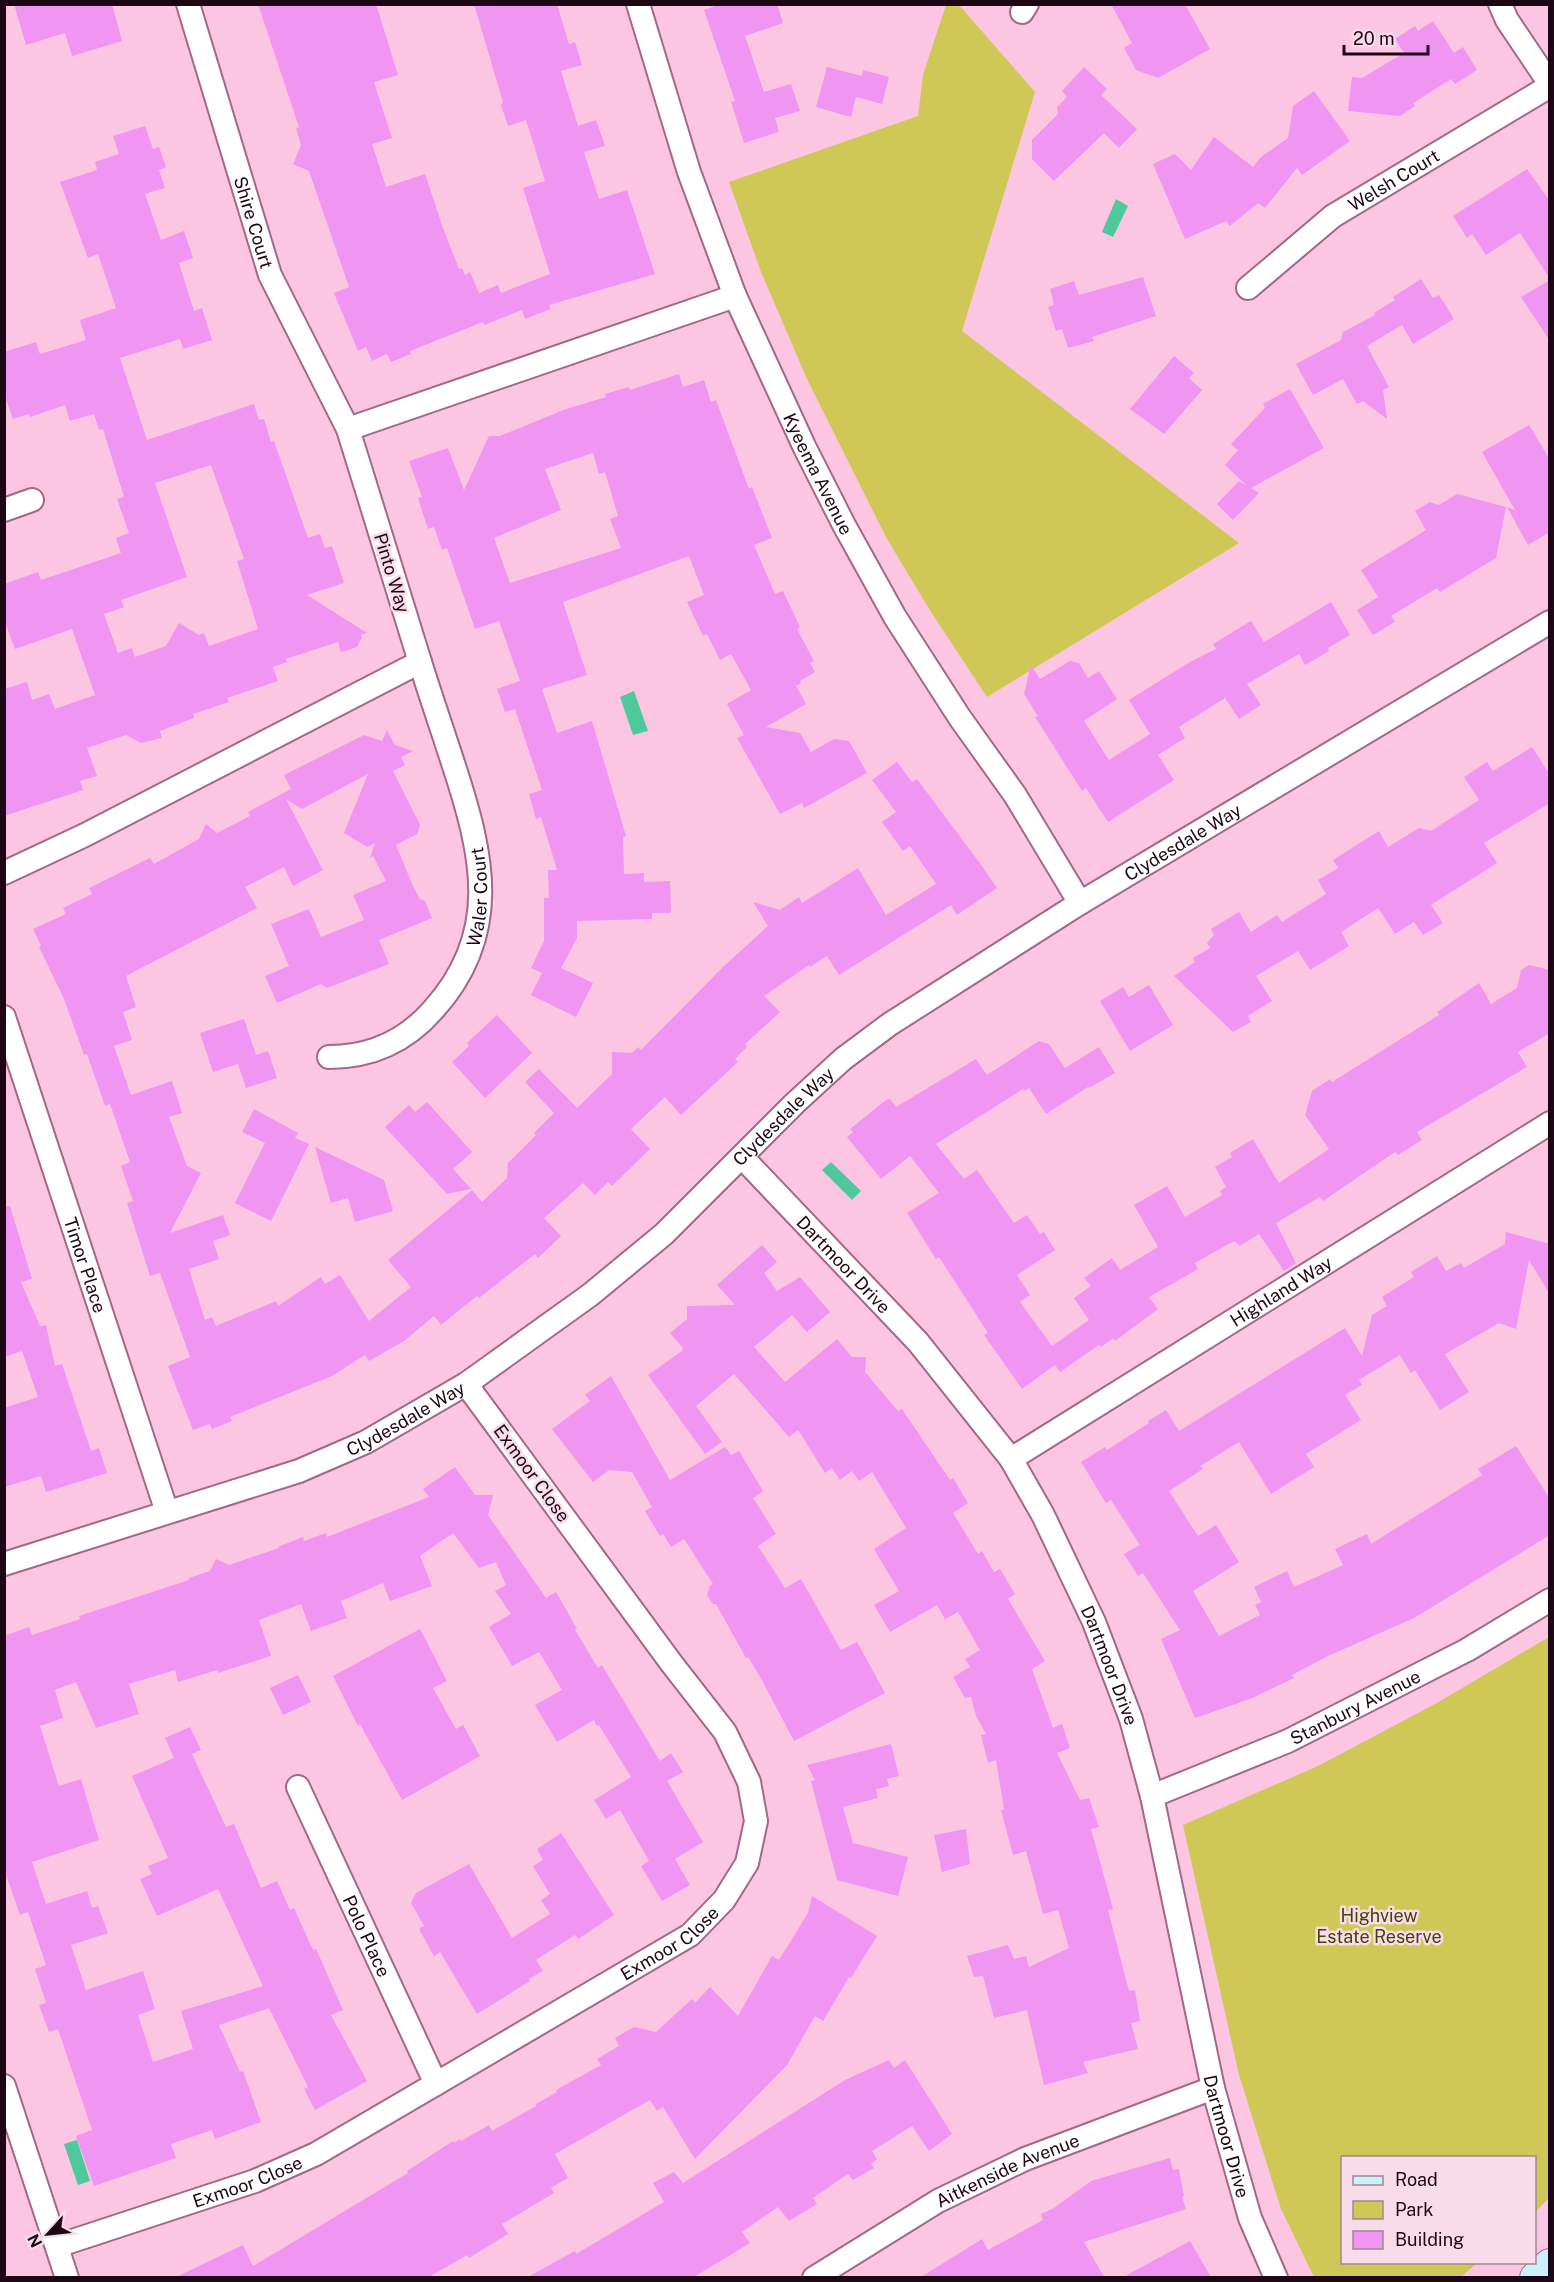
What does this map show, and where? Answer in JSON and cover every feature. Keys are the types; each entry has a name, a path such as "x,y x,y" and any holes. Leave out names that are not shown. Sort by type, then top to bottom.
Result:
{"street":[{"name":"Shire Court","path":"188,4 270,275 348,429"},
{"name":"Kyeema Avenue","path":"638,4 689,172 735,297 809,456 844,525 895,616 960,718 1016,795 1080,903"},
{"path":"1500,4 1507,20 1550,85"},
{"name":"Welsh Court","path":"1248,288 1333,216 1550,85"},
{"path":"348,429 735,297"},
{"name":"Pinto Way","path":"348,429 420,662"},
{"path":"4,510 32,500"},
{"name":"Clydesdale Way","path":"4,1564 299,1471 366,1442 466,1384 590,1295 664,1234 803,1095 843,1059 880,1031 1080,903 1550,622"},
{"path":"4,873 85,835 420,662"},
{"name":"Waler Court","path":"328,1057 350,1057 376,1051 398,1040 424,1020 448,993 465,965 475,935 481,900 479,853 463,794 420,662"},
{"name":"Timor Place","path":"4,1017 167,1512"},
{"name":"Highland Way","path":"1011,1459 1550,1123"},
{"name":"Dartmoor Drive","path":"742,1156 918,1342 1011,1459 1043,1515 1094,1622 1131,1719 1152,1796 1213,2088 1250,2218 1276,2277"},
{"name":"Exmoor Close","path":"57,2246 255,2181 315,2154 690,1935 724,1900 747,1863 756,1821 749,1782 725,1732 672,1664 466,1384"},
{"name":"Stanbury Avenue","path":"1152,1796 1288,1741 1467,1650 1550,1600"},
{"name":"Polo Place","path":"298,1787 436,2084"},
{"path":"4,2086 67,2277"},
{"name":"Aitkenside Avenue","path":"814,2277 844,2270 938,2201 1025,2160 1213,2088"},
{"path":"1536,2277 1550,2265"}],"green space":[{"path":"946,5 959,5 1035,92 962,331 1239,543 987,697 931,612 887,539 807,379 761,272 729,182 918,116 923,75"},
{"name":"Highview Estate Reserve","path":"1549,1637 1549,2198 1536,2211 1536,2156 1341,2156 1341,2264 1476,2264 1461,2277 1314,2277 1281,2209 1239,2075 1183,1825 1318,1766 1435,1704"}],"shaded area":[{"path":"1116,199 1128,206 1113,237 1102,232"},
{"path":"634,691 648,731 633,735 620,697"},
{"path":"831,1162 861,1191 852,1200 822,1170"},
{"path":"77,2140 90,2181 78,2185 64,2144"}],"building":[{"path":"14,4 112,4 122,41 72,56 65,33 26,45"},
{"path":"258,4 376,4 398,75 374,82 392,138 372,144 386,187 425,174 459,269 462,268 465,275 470,272 479,293 498,285 501,293 550,274 523,188 545,181 526,120 508,126 474,4 557,4 569,44 575,42 582,65 561,71 578,126 596,120 605,146 584,152 599,199 627,190 655,274 549,305 551,309 525,319 522,310 484,325 483,322 410,351 411,354 391,362 387,354 372,361 366,347 358,351 334,293 349,287 309,171 293,164 301,145 296,128 299,127"},
{"path":"721,4 777,4 783,23 745,36 764,92 791,84 800,111 775,118 779,132 744,143 731,102 735,101 704,10"},
{"path":"1111,4 1185,4 1210,49 1158,78 1136,70 1124,48 1132,43"},
{"path":"1433,21 1454,53 1463,47 1477,70 1455,84 1451,79 1413,103 1415,106 1400,116 1348,111 1352,77 1362,78 1404,53 1395,39 1415,26 1418,31"},
{"path":"827,67 862,76 863,70 889,77 882,104 856,97 851,117 816,107"},
{"path":"1084,67 1107,89 1101,95 1137,129 1119,148 1104,133 1054,181 1032,159 1032,140 1058,114 1057,107 1067,97 1062,91"},
{"path":"1314,91 1350,141 1302,175 1297,168 1265,208 1258,203 1230,226 1226,221 1185,239 1153,164 1175,154 1191,170 1214,137 1253,167 1261,157 1288,138 1293,106"},
{"path":"145,126 153,149 159,147 166,167 159,170 165,188 145,194 161,240 184,231 193,258 179,263 194,311 202,308 212,340 183,349 180,339 120,358 147,440 254,404 259,420 264,419 271,442 274,441 308,538 320,534 325,548 332,546 344,583 307,595 367,633 361,635 357,647 341,652 338,642 286,659 287,662 273,667 278,681 227,698 229,702 193,714 194,718 160,731 162,738 141,743 126,735 87,748 97,776 80,781 83,790 4,816 4,689 27,682 32,700 49,694 55,709 95,695 72,629 15,649 4,620 4,584 38,572 41,580 121,553 116,538 129,533 117,499 124,497 103,429 99,430 94,414 70,421 65,405 30,417 29,414 13,419 4,393 4,352 36,342 40,354 86,340 80,320 116,308 98,254 88,258 60,182 97,170 95,162 119,154 113,136","holes":["211,465 244,559 237,561 258,629 209,646 204,633 199,635 179,623 166,646 135,657 132,648 118,653 104,614 124,607 121,600 187,577 155,483"]},
{"path":"1527,169 1550,201 1550,279 1520,233 1486,255 1472,234 1467,238 1453,216"},
{"path":"1143,277 1156,316 1092,337 1094,341 1068,348 1062,329 1056,331 1048,307 1054,305 1050,289 1074,281 1079,295"},
{"path":"1421,279 1433,298 1439,295 1454,319 1413,344 1402,325 1367,346 1389,387 1383,390 1387,419 1363,401 1357,404 1343,379 1313,395 1296,364 1341,340 1343,332 1375,315 1374,313 1395,300 1393,297"},
{"path":"1550,280 1550,341 1521,297"},
{"path":"1174,356 1194,373 1189,378 1202,390 1164,434 1130,409"},
{"path":"679,374 683,387 704,380 711,402 716,400 749,489 752,487 772,538 754,545 775,594 783,591 800,627 797,629 814,661 810,663 815,672 796,686 806,704 766,727 800,733 811,752 834,739 849,741 867,773 804,808 802,803 780,814 737,738 744,735 727,704 751,690 731,654 720,660 707,634 703,636 687,602 704,595 689,556 563,602 587,675 542,689 557,733 592,721 626,836 623,837 624,874 644,873 644,882 670,881 671,913 652,913 652,919 577,921 577,938 561,968 593,983 576,1017 531,995 542,973 531,968 544,941 544,898 549,898 548,870 557,870 541,817 536,819 529,794 542,790 515,709 505,712 497,689 520,681 499,621 475,629 447,548 442,550 434,527 428,529 418,498 422,497 409,461 448,448 464,490 489,436 500,436 566,409 606,397 605,394 629,387 630,390","holes":["593,453 599,474 605,472 618,516 610,519 621,548 510,583 494,538 561,510 545,469"]},
{"path":"1290,389 1324,448 1251,488 1259,493 1233,520 1217,504 1239,481 1247,486 1225,465 1238,450 1231,444 1265,408 1263,404"},
{"path":"1529,425 1550,460 1550,532 1528,545 1507,507 1515,510 1482,452"},
{"path":"1457,494 1506,507 1496,558 1440,592 1437,588 1391,616 1395,622 1373,635 1357,610 1378,597 1361,570 1426,530 1415,511 1430,502 1439,505"},
{"path":"1331,602 1350,635 1305,665 1299,654 1247,684 1261,705 1239,719 1225,698 1179,727 1185,738 1158,755 1174,780 1108,822 1086,788 1082,791 1035,717 1038,716 1024,694 1031,665 1040,679 1070,661 1079,663 1088,678 1099,671 1117,699 1084,721 1109,760 1150,734 1129,700 1190,662 1216,649 1213,644 1251,621 1264,642"},
{"path":"387,730 395,745 413,751 401,757 405,765 393,771 420,825 417,834 396,845 413,886 420,899 425,901 432,918 379,940 389,964 327,988 321,984 277,1003 265,976 289,966 271,924 309,909 321,937 364,920 353,895 386,881 373,856 370,858 375,843 367,847 344,833 368,774 302,809 286,799 323,870 293,886 284,867 245,887 257,908 126,976 136,1007 123,1012 132,1040 114,1046 131,1095 172,1081 182,1113 169,1117 187,1166 201,1173 170,1233 223,1215 230,1235 213,1241 219,1259 189,1269 205,1320 212,1317 216,1326 276,1301 278,1306 321,1277 325,1284 340,1275 369,1321 411,1287 388,1260 472,1190 482,1202 507,1178 508,1163 554,1113 525,1082 539,1069 577,1108 612,1074 612,1052 632,1053 638,1047 641,1050 724,966 768,926 753,902 780,910 799,897 802,903 858,868 886,915 936,884 910,846 903,851 882,822 896,812 872,780 897,762 912,782 917,779 997,888 957,915 951,905 839,975 827,956 810,967 809,965 764,996 780,1012 745,1044 747,1047 735,1059 738,1062 681,1115 665,1097 631,1129 650,1149 612,1186 608,1182 595,1195 583,1183 544,1218 561,1236 538,1258 535,1254 441,1325 434,1316 404,1341 369,1361 365,1355 332,1376 230,1417 232,1421 212,1429 210,1424 193,1430 168,1366 190,1357 160,1273 150,1276 127,1203 133,1201 121,1166 130,1162 110,1104 105,1106 87,1054 84,1055 64,999 39,947 41,946 33,929 66,914 63,908 92,894 89,888 150,858 154,864 199,839 206,824 217,833 250,816 248,812 291,789 284,775 364,735 382,741"},
{"path":"1532,747 1550,775 1550,803 1484,843 1497,863 1431,905 1443,923 1423,935 1414,922 1395,934 1378,908 1341,932 1349,946 1310,970 1298,951 1256,976 1272,1001 1248,1016 1251,1022 1233,1032 1174,976 1195,962 1193,958 1210,948 1207,943 1214,935 1211,929 1239,912 1251,932 1277,915 1282,922 1326,894 1318,880 1338,868 1333,860 1379,831 1388,847 1419,828 1431,831 1479,800 1464,777 1487,762 1493,771"},
{"path":"1529,965 1550,970 1550,1033 1518,1052 1527,1067 1417,1132 1422,1140 1398,1155 1395,1152 1323,1201 1320,1197 1276,1223 1296,1263 1284,1271 1259,1234 1240,1246 1234,1241 1195,1263 1198,1269 1149,1297 1158,1309 1115,1341 1114,1338 1101,1347 1099,1345 1060,1372 1055,1365 1022,1389 984,1335 988,1333 939,1257 936,1259 907,1213 939,1193 910,1156 881,1179 847,1137 853,1132 850,1129 886,1100 890,1099 896,1107 976,1059 987,1075 1039,1041 1049,1044 1065,1068 1099,1047 1115,1073 1046,1114 1029,1088 1024,1091 1023,1089 936,1144 964,1179 977,1170 1014,1223 1027,1215 1040,1234 1044,1232 1055,1250 1017,1275 1030,1295 1020,1302 1052,1346 1089,1320 1074,1298 1091,1286 1084,1278 1112,1258 1120,1270 1158,1247 1134,1205 1167,1186 1185,1217 1222,1195 1220,1191 1226,1187 1215,1167 1232,1157 1230,1153 1253,1139 1279,1183 1329,1149 1305,1115 1312,1091 1330,1079 1332,1082 1439,1015 1437,1012 1479,983 1491,1004 1517,988 1521,970"},
{"path":"1149,985 1173,1025 1130,1051 1100,1001 1123,987 1129,997"},
{"path":"497,1015 532,1053 485,1098 452,1062 469,1046 467,1043"},
{"path":"244,1019 256,1055 268,1051 277,1078 246,1088 238,1064 213,1072 200,1033"},
{"path":"427,1102 472,1152 453,1169 471,1189 447,1194 385,1127 409,1105 415,1112"},
{"path":"254,1109 298,1133 295,1138 309,1144 271,1221 235,1203 265,1143 242,1132"},
{"path":"315,1147 384,1180 393,1211 355,1222 348,1198 331,1203"},
{"path":"4,1206 10,1206 32,1279 21,1282 40,1326 46,1325 55,1366 62,1364 91,1451 99,1448 107,1473 46,1492 41,1476 4,1487 4,1408 38,1397 22,1351 4,1357"},
{"path":"1506,1232 1550,1244 1550,1295 1529,1260 1516,1329 1499,1323 1445,1354 1469,1392 1440,1410 1415,1370 1411,1373 1400,1355 1359,1380 1362,1385 1345,1395 1361,1420 1306,1454 1314,1467 1271,1494 1239,1442 1200,1466 1203,1469 1169,1491 1198,1536 1216,1525 1239,1562 1193,1591 1219,1636 1260,1615 1255,1605 1261,1602 1254,1587 1287,1571 1294,1587 1343,1565 1335,1549 1367,1534 1371,1544 1482,1475 1478,1469 1516,1446 1550,1499 1550,1535 1414,1618 1328,1656 1292,1675 1294,1678 1250,1699 1195,1718 1161,1639 1180,1630 1143,1573 1138,1576 1124,1554 1140,1545 1111,1500 1106,1503 1081,1462 1105,1447 1107,1450 1166,1410 1179,1431 1345,1328 1362,1356 1372,1315 1387,1306 1382,1297 1414,1277 1411,1272 1437,1256 1446,1271 1461,1263 1464,1268 1505,1244"},
{"path":"762,1245 777,1262 764,1273 777,1291 800,1277 830,1312 807,1332 792,1315 754,1347 785,1382 837,1339 852,1357 866,1357 865,1372 898,1411 902,1409 950,1480 953,1478 968,1503 953,1513 978,1554 982,1551 994,1572 1000,1569 1015,1594 1008,1599 1045,1661 1032,1669 1053,1728 1062,1724 1070,1748 1057,1753 1080,1800 1089,1798 1099,1827 1091,1829 1113,1909 1108,1910 1129,1991 1135,1990 1140,2021 1131,2023 1138,2049 1083,2062 1088,2073 1044,2085 1027,2010 994,2018 983,1976 974,1977 967,1956 1008,1945 1014,1959 1026,1956 1029,1967 1069,1948 1058,1910 1043,1914 1026,1851 1013,1855 1001,1810 1004,1809 996,1760 988,1763 981,1735 986,1734 976,1716 971,1697 965,1698 953,1677 970,1667 965,1659 980,1650 958,1612 945,1619 937,1605 890,1632 874,1605 899,1591 874,1549 906,1528 872,1472 859,1481 852,1471 840,1480 832,1468 825,1473 798,1430 789,1437 734,1374 696,1406 722,1442 705,1454 648,1375 682,1351 683,1348 670,1333 687,1319 687,1306 735,1305 717,1285"},
{"path":"611,1376 670,1480 725,1447 731,1455 739,1451 763,1491 753,1498 776,1534 758,1546 785,1588 801,1579 841,1650 857,1642 885,1693 794,1741 763,1682 748,1657 746,1658 716,1604 713,1604 707,1595 713,1584 684,1539 671,1547 663,1534 660,1536 645,1511 652,1507 632,1472 609,1470 593,1482 552,1429 590,1401 585,1395"},
{"path":"455,1467 475,1495 493,1495 488,1515 546,1598 556,1592 598,1668 602,1665 660,1761 671,1753 683,1772 667,1781 703,1842 675,1859 690,1885 662,1901 641,1866 649,1861 620,1810 606,1819 594,1800 631,1777 594,1720 557,1742 535,1705 562,1690 539,1652 512,1666 489,1627 511,1614 495,1591 506,1585 496,1562 479,1568 453,1533 420,1556 432,1586 390,1601 383,1583 341,1601 347,1618 311,1631 301,1604 259,1620 271,1656 218,1673 217,1670 178,1682 175,1670 129,1684 139,1714 96,1728 76,1682 55,1690 63,1718 40,1726 59,1786 81,1779 99,1840 32,1862 46,1904 87,1891 92,1908 98,1906 108,1933 71,1945 86,1990 143,1971 155,2009 138,2015 153,2062 193,2049 181,2011 263,1986 218,1889 157,1916 140,1879 152,1874 148,1866 168,1858 132,1776 174,1758 165,1738 190,1727 201,1750 192,1754 226,1827 234,1824 261,1888 277,1881 290,1910 294,1908 313,1950 316,1949 343,2010 331,2015 367,2081 315,2110 304,2089 308,2087 269,2008 219,2025 240,2072 243,2071 261,2122 215,2139 212,2130 171,2144 176,2158 94,2186 76,2136 92,2130 58,2029 49,2032 39,2005 46,2003 35,1969 46,1965 28,1912 20,1915 4,1869 4,1636 29,1627 32,1635 80,1619 79,1616 189,1580 189,1578 210,1571 216,1559 229,1565 303,1537 304,1541 326,1533 327,1537 429,1497 423,1489"},
{"path":"420,1629 447,1681 433,1688 456,1729 463,1725 480,1756 402,1800 360,1724 358,1726 333,1676"},
{"path":"298,1675 311,1702 283,1715 270,1688"},
{"path":"891,1744 899,1776 887,1779 889,1786 876,1789 878,1798 843,1807 853,1843 908,1857 898,1896 837,1880 811,1781 815,1780 807,1765"},
{"path":"966,1829 970,1864 942,1872 934,1835"},
{"path":"561,1833 614,1915 578,1939 575,1935 536,1960 543,1971 477,2014 440,1952 434,1956 419,1929 424,1926 411,1903 416,1893 469,1864 512,1938 550,1914 541,1900 550,1894 533,1866 543,1860 537,1849"},
{"path":"812,1896 877,1936 823,2021 815,2016 787,2065 695,2159 663,2107 657,2111 650,2100 555,2154 568,2178 551,2188 554,2193 502,2224 508,2234 469,2258 467,2255 429,2277 176,2277 243,2245 253,2266 408,2173 407,2171 453,2141 454,2143 460,2139 461,2141 489,2125 492,2131 536,2106 557,2092 556,2090 601,2065 597,2059 619,2046 615,2038 634,2027 656,2032 692,1999 695,2003 710,1987 738,2016 772,1956 779,1960 808,1913"},
{"path":"889,2060 894,2068 905,2060 952,2134 929,2151 912,2126 872,2151 877,2159 871,2164 874,2168 853,2180 848,2174 813,2198 817,2204 789,2221 778,2207 742,2232 750,2243 694,2277 528,2277 575,2251 576,2254 664,2202 653,2183 674,2172 683,2183 845,2080"},
{"path":"1170,2158 1173,2170 1179,2169 1184,2196 1182,2197 1186,2209 1084,2242 1104,2277 921,2277 982,2239 988,2250 1043,2220 1041,2214 1054,2208 1091,2181"},
{"path":"1190,2241 1211,2277 1123,2277"}]}
